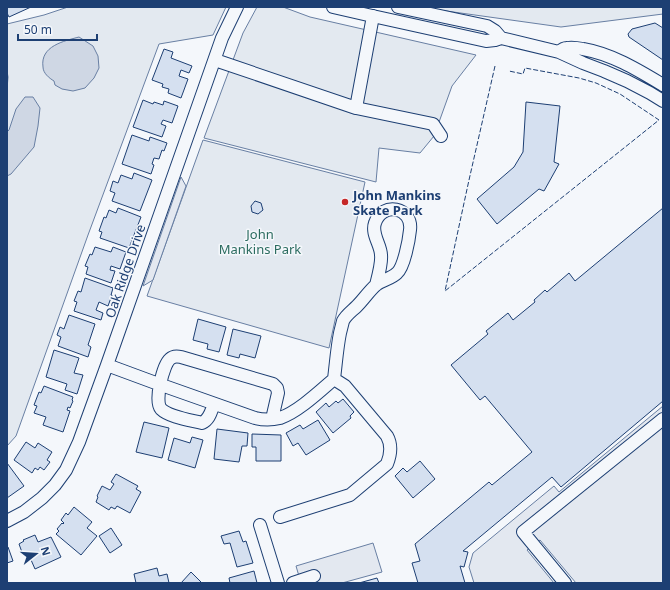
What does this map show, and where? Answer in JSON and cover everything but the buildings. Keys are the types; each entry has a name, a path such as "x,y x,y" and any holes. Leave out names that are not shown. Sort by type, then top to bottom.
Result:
{"street":[{"name":"Oak Ridge Drive","path":"7,521 24,512 42,498 55,485 66,470 79,442 222,38 237,7"},
{"path":"333,7 486,40 501,38 558,52 627,81 663,101"},
{"path":"398,7 487,26 495,31 501,38"},
{"path":"356,108 373,16"},
{"path":"558,52 566,48 574,47 591,50 620,61 663,85"},
{"path":"215,60 356,108 433,124 441,136"},
{"path":"107,364 255,418 264,420 280,418 289,414 303,404 334,379 338,344 343,322 350,312 357,307 376,285 398,273 402,266 410,228 406,216 402,211 397,209 388,209 380,214 375,224 375,237 381,256 376,285"},
{"path":"214,404 210,415 206,421 202,423 170,415 162,410 159,406 158,398 160,384 167,362 176,356 273,384 277,388 278,393 272,419"},
{"path":"280,517 350,495 387,464 391,445 387,436 345,386 334,379"},
{"path":"565,583 524,532 663,419"},
{"path":"260,525 278,583"},
{"path":"292,583 314,576"}],"green space":[{"path":"68,7 226,7 213,35 159,44 88,235 16,436 7,446 7,24 44,15"},
{"path":"257,7 283,7 310,17 476,55 452,86 434,136 420,153 379,148 376,182 204,138 243,33"},
{"path":"427,7 663,7 663,14 561,27"},
{"name":"John Mankins Park","path":"203,140 365,182 329,348 147,296"}],"shaded area":[{"path":"79,37 93,46 98,56 99,68 94,78 85,88 73,91 62,89 55,85 54,81 45,73 43,69 43,60 49,49 67,40"},
{"path":"25,97 33,97 40,108 34,147 11,174 7,176 7,132 16,109"},
{"path":"181,177 186,186 153,280 143,286"},
{"path":"663,406 663,583 576,583 540,540 527,550 554,583 474,583 469,567 473,553 554,486 559,492"},
{"path":"373,543 382,572 342,583 301,583 296,566"}],"fence":[{"path":"495,66 445,291 659,120 620,94 596,83 579,78 525,68 523,74 509,71"}],"place":[{"name":"John Mankins Skate Park","path":"345,202"}]}
